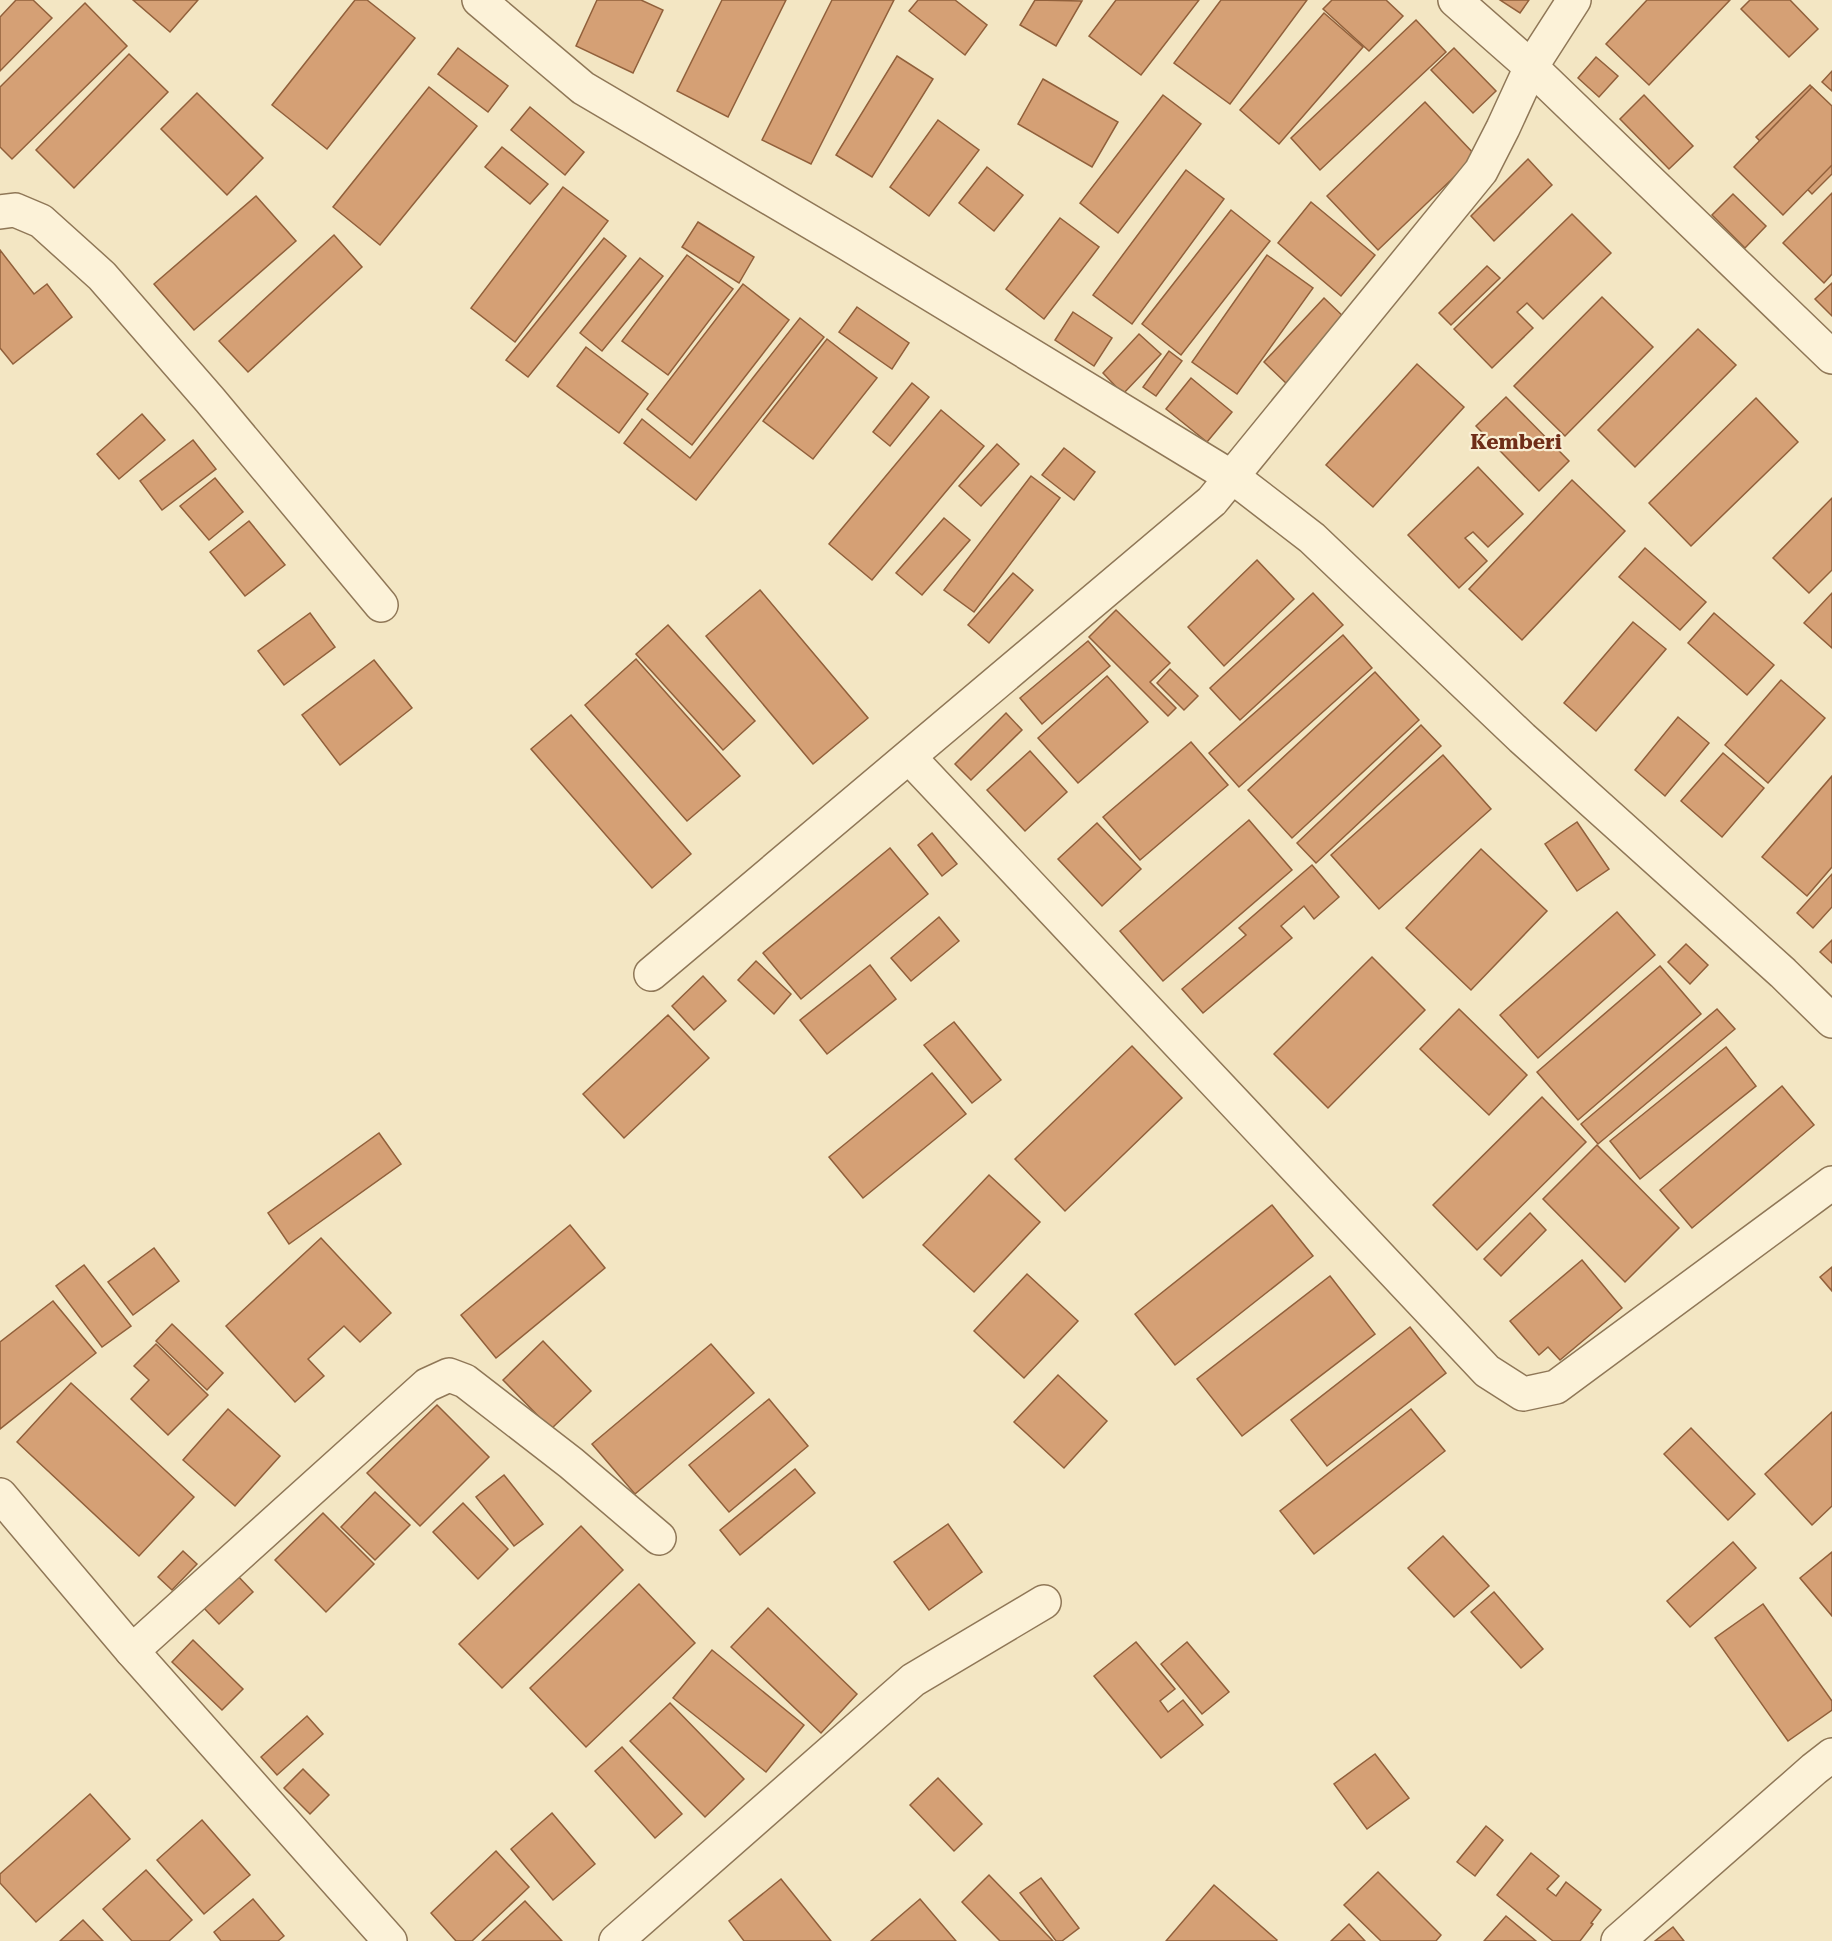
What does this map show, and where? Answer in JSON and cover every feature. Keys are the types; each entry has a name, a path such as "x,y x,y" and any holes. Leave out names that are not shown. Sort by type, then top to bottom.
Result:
{"street":[{"path":"479,0 583,88 848,244 1231,477 1312,538 1522,738 1783,973 1832,1021"},
{"path":"1455,0 1531,67 1832,357"},
{"path":"651,974 1212,501 1481,171 1531,67 1574,0"},
{"path":"0,212 15,210 41,221 102,276 210,400 381,605"},
{"path":"909,757 1488,1371 1523,1394 1556,1387 1832,1183"},
{"path":"132,1651 427,1385 449,1375 465,1381 562,1456 659,1538"},
{"path":"0,1495 132,1651 390,1941"},
{"path":"616,1941 914,1680 1044,1602"},
{"path":"1618,1941 1832,1755"}],"building":[{"path":"16,0 33,0 52,18 0,71 0,17"},
{"path":"133,0 198,0 170,32"},
{"path":"355,0 367,0 415,38 327,149 272,105"},
{"path":"597,0 641,0 663,10 633,73 576,46"},
{"path":"722,0 786,0 728,117 677,91"},
{"path":"832,0 894,0 811,164 762,140"},
{"path":"918,0 955,0 987,25 965,55 909,11"},
{"path":"1035,0 1082,1 1056,46 1020,25"},
{"path":"1116,0 1199,0 1141,75 1089,36"},
{"path":"1221,0 1307,0 1230,104 1174,63"},
{"path":"1332,0 1386,0 1403,16 1369,51 1323,9"},
{"path":"1500,0 1529,0 1520,13"},
{"path":"1647,0 1730,0 1649,85 1606,44"},
{"path":"1750,0 1790,0 1818,29 1789,57 1741,9"},
{"path":"85,3 127,46 12,159 0,147 0,87"},
{"path":"1324,13 1363,47 1279,144 1240,110"},
{"path":"1416,20 1446,52 1320,170 1291,138"},
{"path":"458,48 508,86 488,112 438,74"},
{"path":"1454,48 1496,91 1473,113 1431,70"},
{"path":"129,54 168,92 74,188 36,150"},
{"path":"897,56 933,79 872,177 836,155"},
{"path":"1596,57 1618,76 1599,97 1578,78"},
{"path":"1832,71 1832,91 1822,82"},
{"path":"1043,79 1118,122 1092,167 1018,124"},
{"path":"1810,85 1832,108 1832,174 1812,194 1756,137"},
{"path":"429,87 477,126 380,245 333,207"},
{"path":"1812,87 1832,106 1832,165 1783,215 1734,167"},
{"path":"197,93 263,158 227,195 161,129"},
{"path":"1163,95 1201,124 1118,233 1080,203"},
{"path":"1644,95 1693,146 1669,169 1620,119"},
{"path":"1425,102 1476,156 1378,250 1327,196"},
{"path":"530,107 584,152 565,175 511,130"},
{"path":"938,120 979,150 929,216 890,187"},
{"path":"502,147 548,184 530,204 485,167"},
{"path":"1528,159 1552,185 1494,241 1471,216"},
{"path":"987,167 1023,195 994,231 959,203"},
{"path":"1186,170 1224,199 1132,324 1093,295"},
{"path":"563,187 608,221 515,342 471,308"},
{"path":"1832,193 1832,274 1824,283 1783,243"},
{"path":"1733,194 1766,226 1745,248 1712,215"},
{"path":"256,196 296,241 194,330 154,284"},
{"path":"1311,202 1375,255 1341,296 1278,243"},
{"path":"1231,210 1270,241 1181,355 1142,324"},
{"path":"1572,214 1611,253 1543,319 1527,303 1517,312 1533,328 1492,368 1454,329"},
{"path":"1060,218 1099,247 1044,319 1006,289"},
{"path":"698,222 754,257 739,283 682,247"},
{"path":"334,235 362,267 248,372 219,341"},
{"path":"604,238 626,256 528,377 506,360"},
{"path":"0,250 34,294 47,284 72,317 13,364 0,348"},
{"path":"687,255 733,289 668,375 622,341"},
{"path":"1267,255 1313,288 1237,394 1192,362"},
{"path":"640,258 663,276 602,351 580,333"},
{"path":"1487,266 1500,278 1451,325 1439,313"},
{"path":"1832,283 1832,316 1815,299"},
{"path":"743,284 789,320 692,445 647,409"},
{"path":"1602,297 1653,347 1565,436 1514,386"},
{"path":"1324,298 1348,321 1288,385 1264,362"},
{"path":"857,307 909,343 892,369 839,332"},
{"path":"1073,312 1112,338 1094,366 1055,340"},
{"path":"800,318 824,337 696,500 624,443 642,419 690,458"},
{"path":"1698,329 1736,365 1635,467 1598,430"},
{"path":"1139,334 1161,354 1123,394 1103,373"},
{"path":"827,339 877,378 813,459 763,421"},
{"path":"586,347 648,394 619,433 557,386"},
{"path":"1169,351 1182,361 1156,396 1143,387"},
{"path":"1417,364 1464,407 1373,507 1326,465"},
{"path":"1191,378 1232,412 1207,442 1166,409"},
{"path":"912,383 929,397 890,446 873,432"},
{"path":"1506,397 1569,461 1539,491 1476,426"},
{"path":"1756,398 1798,442 1691,546 1649,503"},
{"path":"941,410 984,446 872,580 829,544"},
{"path":"142,414 165,440 119,479 97,454"},
{"path":"193,440 216,469 162,510 140,481"},
{"path":"997,444 1019,464 981,506 959,486"},
{"path":"1064,448 1095,472 1074,500 1042,475"},
{"path":"1478,467 1523,514 1488,547 1473,532 1465,538 1487,561 1459,588 1408,535"},
{"path":"1031,476 1060,498 974,612 944,590"},
{"path":"215,478 243,512 209,540 180,506"},
{"path":"1572,480 1625,531 1522,640 1469,589"},
{"path":"1832,498 1832,570 1809,593 1773,558"},
{"path":"944,518 970,540 922,595 896,573"},
{"path":"249,521 285,565 245,596 210,552"},
{"path":"1645,548 1706,602 1680,630 1619,577"},
{"path":"1257,560 1294,599 1224,666 1188,627"},
{"path":"1013,573 1033,590 989,643 968,625"},
{"path":"760,590 868,718 813,764 706,636"},
{"path":"1313,593 1343,625 1240,720 1210,688"},
{"path":"1832,593 1832,648 1804,623"},
{"path":"1116,610 1170,663 1150,682 1176,708 1168,716 1089,637"},
{"path":"310,613 335,647 284,685 258,651"},
{"path":"1714,613 1774,665 1747,695 1688,643"},
{"path":"1633,622 1666,649 1596,731 1564,703"},
{"path":"668,625 755,721 723,750 636,654"},
{"path":"1343,635 1372,668 1239,787 1209,753"},
{"path":"1088,641 1110,666 1042,724 1020,698"},
{"path":"636,659 740,776 687,821 585,705"},
{"path":"374,660 412,708 340,765 302,715"},
{"path":"1170,669 1198,696 1184,710 1157,683"},
{"path":"1375,672 1419,720 1292,838 1248,790"},
{"path":"1107,676 1148,722 1078,783 1038,738"},
{"path":"1781,680 1825,718 1768,783 1725,745"},
{"path":"1006,713 1022,730 971,780 955,764"},
{"path":"571,715 691,854 652,888 531,749"},
{"path":"1678,717 1709,743 1665,796 1635,770"},
{"path":"1421,725 1441,746 1316,863 1297,843"},
{"path":"1191,742 1228,785 1140,860 1103,817"},
{"path":"1030,751 1067,792 1025,831 987,790"},
{"path":"1723,753 1764,788 1722,837 1681,801"},
{"path":"1443,755 1491,809 1379,909 1331,855"},
{"path":"1832,776 1832,867 1807,896 1762,857"},
{"path":"1249,820 1292,870 1163,981 1120,931"},
{"path":"1577,822 1609,869 1577,891 1545,844"},
{"path":"1097,823 1141,869 1102,906 1058,859"},
{"path":"932,833 957,864 942,876 918,845"},
{"path":"890,848 928,894 801,999 763,953"},
{"path":"1481,849 1547,911 1471,990 1406,928"},
{"path":"1312,865 1339,897 1314,919 1304,906 1281,926 1292,938 1203,1013 1182,989 1246,935 1239,928"},
{"path":"1832,874 1832,907 1813,928 1797,913"},
{"path":"1617,912 1655,955 1538,1058 1500,1015"},
{"path":"939,917 959,941 911,981 891,958"},
{"path":"1832,940 1832,963 1820,952"},
{"path":"1686,944 1708,965 1690,984 1668,962"},
{"path":"1372,957 1425,1010 1328,1108 1274,1054"},
{"path":"756,961 791,994 774,1014 738,980"},
{"path":"870,965 896,999 827,1054 800,1020"},
{"path":"1660,966 1701,1014 1578,1120 1537,1072"},
{"path":"703,976 726,1001 694,1030 672,1006"},
{"path":"1459,1009 1527,1075 1489,1115 1420,1049"},
{"path":"1717,1009 1735,1029 1598,1144 1581,1124"},
{"path":"668,1015 709,1058 624,1138 583,1094"},
{"path":"954,1022 1001,1080 972,1103 924,1045"},
{"path":"1132,1046 1182,1098 1065,1211 1015,1159"},
{"path":"1726,1047 1756,1086 1640,1179 1610,1141"},
{"path":"932,1073 966,1114 863,1198 829,1157"},
{"path":"1782,1086 1814,1125 1692,1228 1660,1190"},
{"path":"1542,1097 1586,1142 1477,1250 1433,1205"},
{"path":"379,1133 401,1164 289,1244 268,1213"},
{"path":"1597,1145 1679,1228 1625,1282 1543,1199"},
{"path":"989,1175 1040,1222 974,1292 923,1245"},
{"path":"1272,1205 1313,1256 1175,1365 1135,1314"},
{"path":"1530,1213 1546,1230 1501,1276 1484,1259"},
{"path":"570,1225 605,1268 496,1358 461,1315"},
{"path":"321,1238 391,1313 360,1342 344,1326 308,1359 324,1376 295,1402 226,1326"},
{"path":"154,1248 179,1281 133,1315 108,1282"},
{"path":"1582,1260 1622,1308 1560,1360 1548,1347 1539,1355 1510,1321"},
{"path":"84,1265 131,1326 102,1347 56,1286"},
{"path":"1832,1267 1832,1291 1820,1277"},
{"path":"1027,1274 1078,1321 1024,1378 974,1331"},
{"path":"1330,1276 1375,1334 1242,1436 1197,1379"},
{"path":"53,1301 96,1353 0,1429 0,1342"},
{"path":"172,1324 223,1373 207,1390 156,1341"},
{"path":"1410,1327 1446,1373 1327,1466 1291,1420"},
{"path":"543,1341 591,1391 551,1429 503,1380"},
{"path":"156,1344 208,1395 168,1435 131,1399 149,1380 134,1366"},
{"path":"711,1344 754,1393 635,1494 592,1444"},
{"path":"1058,1375 1107,1421 1064,1468 1014,1422"},
{"path":"71,1383 194,1497 139,1556 17,1442"},
{"path":"769,1399 808,1446 729,1512 689,1465"},
{"path":"437,1405 489,1457 420,1526 367,1473"},
{"path":"228,1409 280,1456 235,1506 183,1460"},
{"path":"1411,1409 1445,1451 1314,1554 1280,1511"},
{"path":"1832,1412 1832,1506 1812,1525 1765,1474"},
{"path":"1691,1428 1755,1494 1728,1520 1664,1454"},
{"path":"795,1469 815,1493 740,1555 720,1530"},
{"path":"504,1475 543,1524 514,1546 476,1497"},
{"path":"375,1492 410,1525 375,1560 341,1527"},
{"path":"463,1503 508,1549 478,1579 433,1532"},
{"path":"323,1513 374,1564 326,1612 275,1560"},
{"path":"948,1524 982,1572 929,1610 894,1562"},
{"path":"581,1526 623,1570 502,1688 459,1644"},
{"path":"1443,1536 1489,1586 1454,1617 1408,1568"},
{"path":"1733,1542 1756,1568 1690,1627 1667,1601"},
{"path":"183,1551 197,1564 172,1590 158,1577"},
{"path":"1832,1552 1832,1616 1800,1578"},
{"path":"236,1574 253,1592 219,1624 202,1606"},
{"path":"639,1584 695,1643 586,1747 530,1688"},
{"path":"1494,1592 1543,1649 1521,1668 1471,1612"},
{"path":"1763,1604 1832,1701 1832,1710 1788,1741 1715,1638"},
{"path":"768,1608 857,1694 821,1733 731,1647"},
{"path":"193,1640 243,1689 222,1710 172,1662"},
{"path":"1136,1642 1175,1689 1160,1701 1168,1712 1183,1700 1203,1725 1161,1758 1094,1676"},
{"path":"1187,1642 1229,1692 1202,1714 1161,1664"},
{"path":"712,1650 804,1725 766,1772 673,1698"},
{"path":"670,1703 744,1779 705,1817 630,1741"},
{"path":"307,1716 323,1734 277,1775 261,1757"},
{"path":"622,1747 682,1814 655,1838 595,1771"},
{"path":"1375,1754 1409,1798 1367,1829 1334,1784"},
{"path":"303,1769 329,1795 310,1814 284,1788"},
{"path":"938,1778 982,1824 954,1851 910,1805"},
{"path":"90,1794 130,1839 36,1922 0,1883 0,1874"},
{"path":"552,1813 595,1864 553,1900 511,1849"},
{"path":"202,1820 250,1875 204,1914 157,1860"},
{"path":"1486,1826 1503,1840 1475,1876 1457,1862"},
{"path":"496,1851 529,1887 472,1941 456,1941 431,1913"},
{"path":"1531,1853 1559,1876 1547,1889 1556,1896 1566,1882 1601,1910 1580,1941 1553,1941 1497,1895"},
{"path":"146,1870 192,1920 169,1941 132,1941 103,1909"},
{"path":"1378,1872 1441,1935 1436,1941 1381,1941 1344,1905"},
{"path":"989,1875 1053,1941 1000,1941 962,1902"},
{"path":"1041,1878 1079,1928 1062,1941 1056,1941 1020,1893"},
{"path":"781,1879 831,1941 744,1941 729,1921"},
{"path":"1214,1885 1277,1940 1166,1941"},
{"path":"253,1899 284,1936 278,1941 221,1941 214,1932"},
{"path":"920,1899 956,1941 871,1941"},
{"path":"525,1901 562,1941 482,1941"},
{"path":"1506,1916 1536,1941 1484,1941"},
{"path":"83,1920 103,1941 60,1941"},
{"path":"1349,1924 1365,1941 1331,1941"},
{"path":"1673,1927 1684,1941 1655,1941"}],"district":[{"name":"Kemberi","path":"1516,442"}]}
